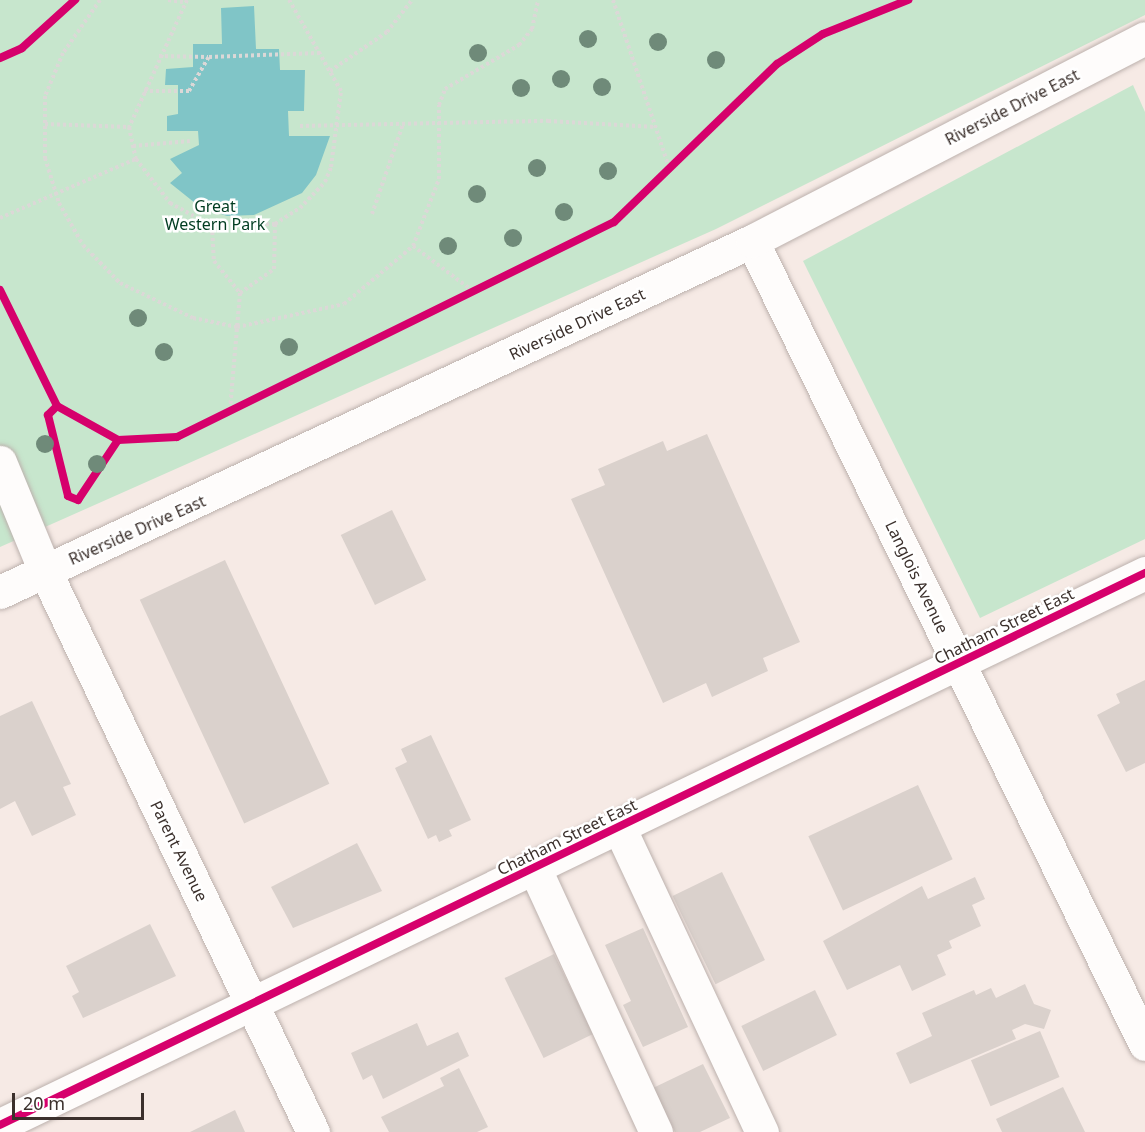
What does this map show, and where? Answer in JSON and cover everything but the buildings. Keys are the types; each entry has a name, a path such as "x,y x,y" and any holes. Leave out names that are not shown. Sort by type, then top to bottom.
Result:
{"street":[{"name":"Riverside Drive East","path":"0,592 752,241 1145,38"},
{"name":"Langlois Avenue","path":"752,241 1145,1044"},
{"name":"Parent Avenue","path":"0,462 45,571 312,1132"},
{"name":"Chatham Street East","path":"0,1125 1145,573"},
{"path":"619,827 762,1132"},
{"path":"534,867 656,1132"}],"path":[{"path":"100,0 63,52 45,96 45,158 56,194 83,245 120,283 193,318 237,327 344,304 413,246 439,179 440,123 445,89 519,45 532,29 538,0"},
{"path":"168,0 185,1 129,127 136,159 170,203 212,226 275,224 325,182 340,125 342,91 289,0"},
{"path":"330,71 387,32 412,0"},
{"path":"613,0 669,167"},
{"path":"159,56 209,57 320,53"},
{"path":"144,91 189,91 209,57"},
{"path":"300,126 548,121 656,127"},
{"path":"45,124 129,127"},
{"path":"372,214 403,124"},
{"path":"133,146 190,141"},
{"path":"0,218 136,159"},
{"path":"662,175 677,159"},
{"path":"240,293 273,269 275,224"},
{"path":"212,226 214,261 240,293 230,409"},
{"path":"413,246 473,291"},
{"path":"462,297 483,286"},
{"path":"221,414 241,404"}],"green space":[{"name":"Great Western Park","path":"0,0 1145,0 1145,15 716,229 0,547"},
{"path":"1133,85 1145,112 1145,539 980,618 803,261"}],"water":[{"path":"254,6 256,49 279,49 280,70 305,70 304,111 288,111 289,136 330,136 316,175 302,193 254,215 227,216 200,207 170,183 182,173 170,159 199,145 198,131 167,131 167,116 178,114 178,85 165,85 166,69 193,67 193,44 222,44 221,8"}],"cycle path":[{"path":"0,58 22,48 75,0"},
{"path":"0,290 57,406 118,440 177,437 614,222 777,64 823,34 908,0"},
{"path":"57,406 48,415 68,496 78,500 118,440"},
{"path":"0,1125 1145,573"}]}
